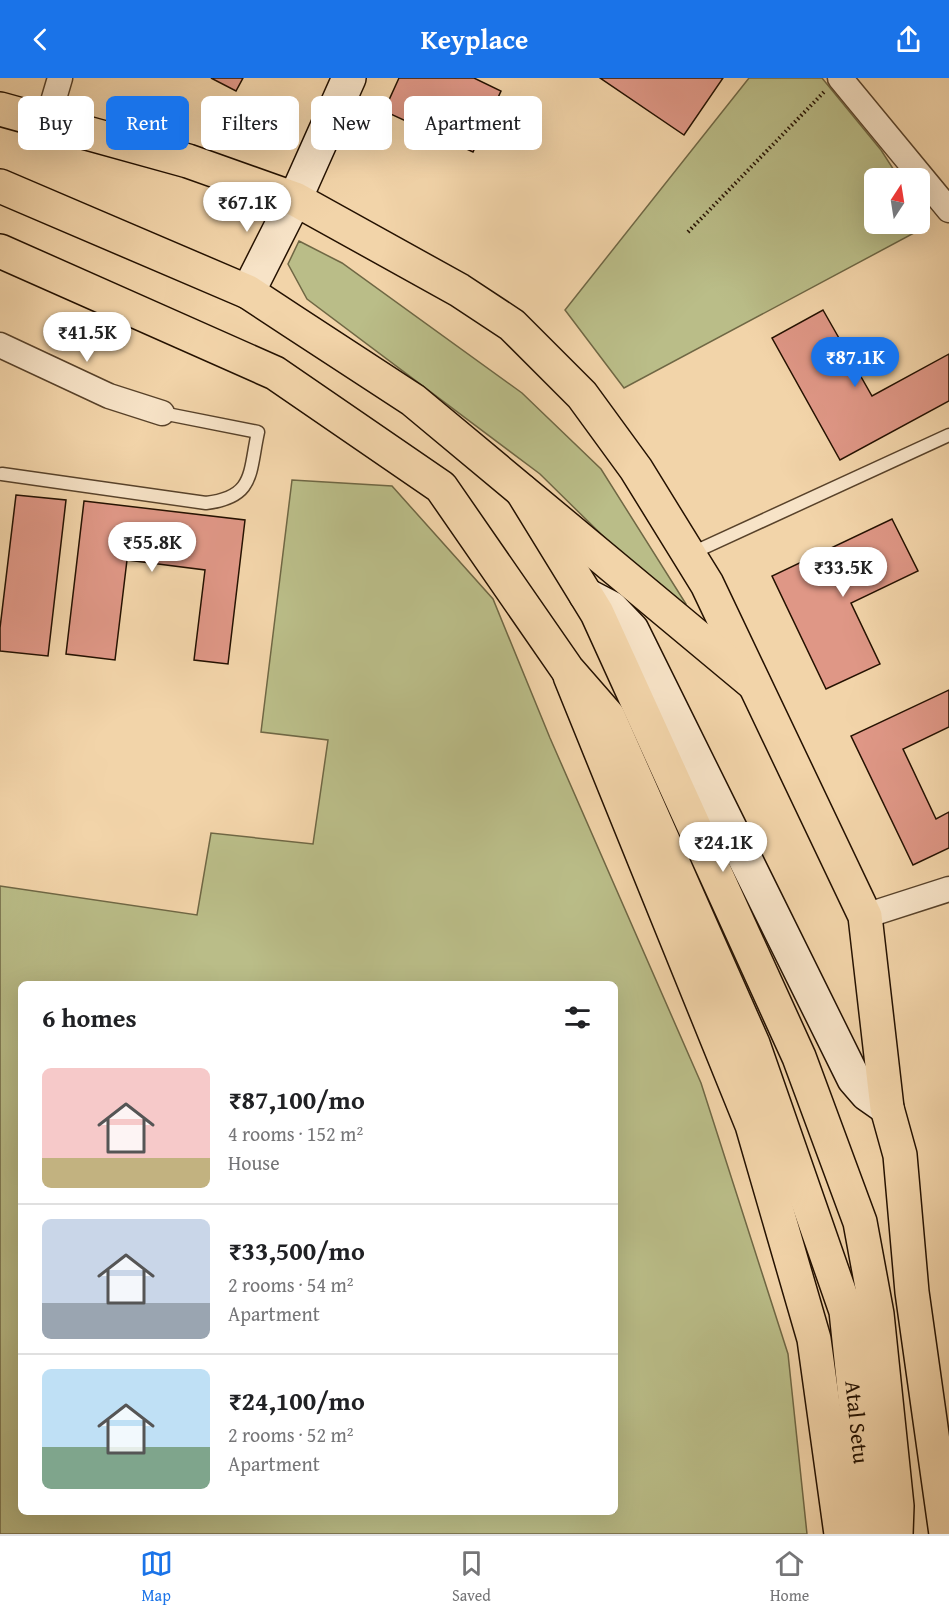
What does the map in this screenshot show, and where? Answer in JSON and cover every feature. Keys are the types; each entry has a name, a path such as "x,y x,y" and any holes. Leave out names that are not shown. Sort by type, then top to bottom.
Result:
{"main road":[{"path":"0,109 18,114"},
{"path":"94,135 188,161 295,199 459,290 512,325 582,395 636,469 707,584 865,916 887,1107 900,1155 912,1292 946,1534"},
{"path":"0,186 248,292 413,400 754,684"},
{"path":"0,251 275,374 441,487 567,669 608,716 753,1044 862,1313"},
{"path":"522,491 597,613 799,1057 860,1222 862,1313"},
{"path":"567,669 752,1125 814,1340 841,1534"},
{"name":"Atal Setu","path":"862,1313 866,1504 864,1534"},
{"name":"Atal Setu","path":"862,1313 897,1506 896,1534"}],"street":[{"path":"55,96 60,78"},
{"path":"248,292 295,199 349,78"},
{"path":"835,82 949,210"},
{"path":"0,345 109,396 162,413"},
{"path":"586,595 611,608 632,630 854,1079 867,1094 887,1107"},
{"path":"865,916 949,889"}],"lane":[{"path":"2,474 206,502 228,500 242,491 248,478 258,432 162,413"},
{"path":"688,554 949,435"}],"path":[{"path":"688,232 835,82"}],"green space":[{"path":"749,78 822,78 881,150 893,168 864,168 864,234 912,234 624,388 565,310"},
{"path":"299,241 342,263 522,393 601,469 686,604 677,609 540,474 307,299 288,264"},
{"path":"292,480 392,486 493,599 550,738 701,1083 788,1354 807,1534 0,1534 0,886 197,915 211,833 313,844 328,740 261,732"}],"building":[{"path":"211,78 243,78 236,91"},
{"path":"399,78 474,78 501,91 499,96 404,96 404,120 392,115 391,96"},
{"path":"600,78 723,78 684,135"},
{"path":"823,310 872,396 949,354 949,401 840,460 772,338"},
{"path":"16,495 66,500 48,656 0,651 0,628"},
{"path":"84,501 245,520 228,664 194,660 205,570 127,560 115,660 66,654"},
{"path":"892,519 918,571 851,603 880,664 826,689 772,576"},
{"path":"949,690 949,727 903,749 936,819 949,812 949,848 913,865 851,736"}]}
